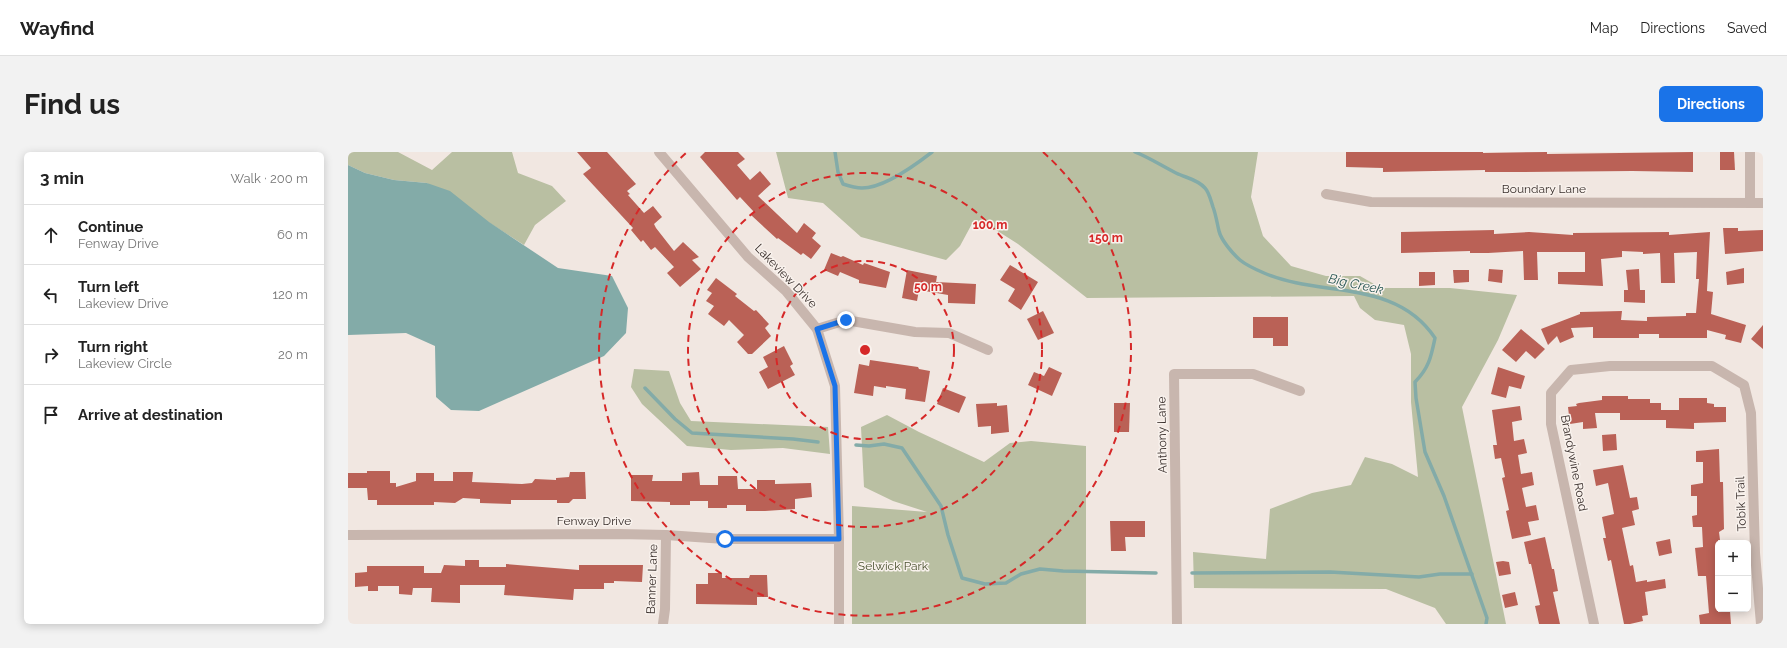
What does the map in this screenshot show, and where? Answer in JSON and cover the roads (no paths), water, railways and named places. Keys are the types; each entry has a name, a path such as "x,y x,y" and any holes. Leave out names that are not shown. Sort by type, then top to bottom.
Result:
{"street":[{"name":"Lakeview Drive","path":"659,152 748,257 786,291 817,329 835,386 839,539 839,624"},
{"path":"1750,152 1750,203"},
{"name":"Boundary Lane","path":"1326,194 1371,202 1763,203"},
{"path":"817,329 846,320 915,332 949,333 988,350"},
{"name":"Brandywine Road","path":"1594,624 1551,424 1551,393 1571,370 1610,366 1712,366 1744,385"},
{"name":"Anthony Lane","path":"1177,624 1174,374 1253,374 1300,391"},
{"name":"Tobik Trail","path":"1744,385 1752,412 1755,553 1761,624"},
{"name":"Fenway Drive","path":"348,535 666,535 725,539 839,539"},
{"name":"Banner Lane","path":"662,624 665,609 666,535"}],"water":[{"path":"348,165 365,173 394,180 427,183 450,191 489,222 558,268 612,276 628,308 626,333 604,356 479,411 451,410 436,397 435,346 406,333 348,335"}],"waterway":[{"name":"Big Creek","path":"835,152 838,172 843,184 862,188 871,187 889,180 908,170 932,152"},
{"name":"Big Creek","path":"1135,152 1195,181 1205,188 1210,197 1222,238 1234,254 1245,264 1286,281 1356,292 1399,306 1419,319 1435,338 1429,362 1420,377 1415,382 1416,398 1425,452 1444,496 1487,618 1486,624"},
{"path":"645,388 675,419 692,433 793,439 818,442"},
{"path":"856,445 869,446 884,444 902,448 941,506 948,535 962,578 985,584 1006,583 1021,574 1040,569 1063,571 1156,573"},
{"path":"1192,573 1330,572 1419,577 1440,574 1472,574"}],"park label":[{"name":"Selwick Park","path":"893,566"}]}
